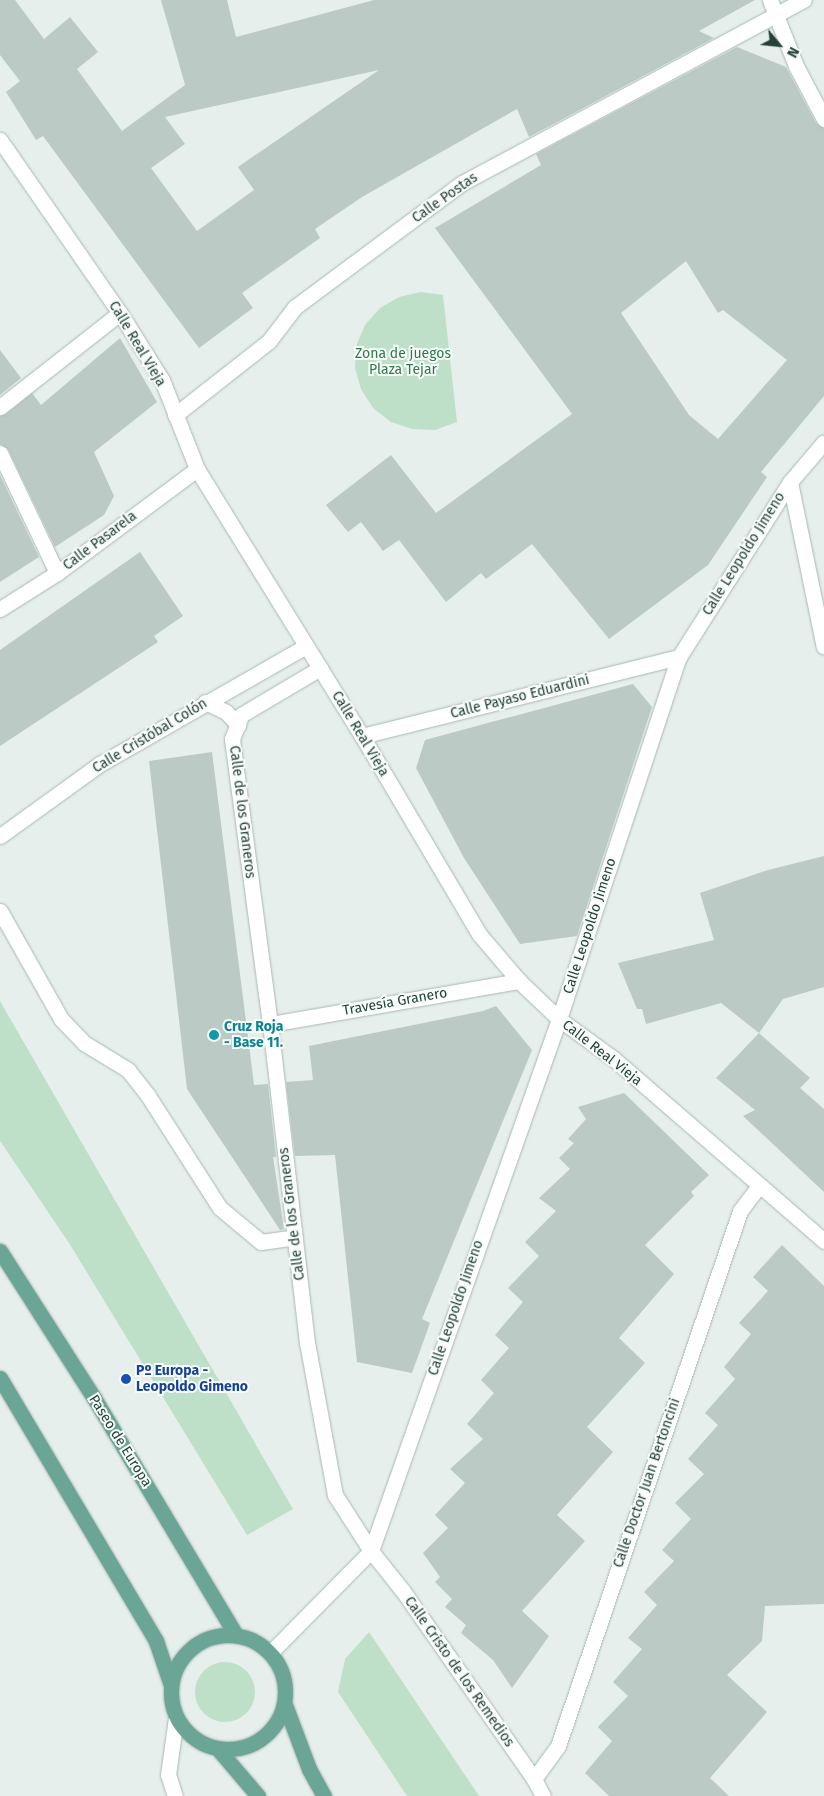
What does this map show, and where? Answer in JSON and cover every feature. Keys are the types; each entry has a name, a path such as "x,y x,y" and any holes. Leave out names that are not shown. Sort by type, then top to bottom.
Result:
{"main road":[{"name":"Paseo de Europa","path":"0,1251 119,1439 235,1634"},
{"path":"0,1378 156,1641 171,1684"},
{"path":"258,1796 218,1749 194,1738 176,1718 171,1702 171,1684 178,1663 192,1646 212,1636 235,1634 254,1640 270,1652 284,1677 285,1705 309,1769 324,1796"},
{"path":"218,1749 240,1748 260,1740 276,1725 285,1705"}],"street":[{"path":"770,0 796,66 824,119"},
{"name":"Calle Postas","path":"175,415 269,341 295,308 462,183 804,0"},
{"name":"Calle Real Vieja","path":"0,140 120,313 162,380 197,469 362,736 479,934 519,981 558,1019 614,1059 824,1241"},
{"path":"0,407 120,313"},
{"name":"Calle Leopoldo Jimeno","path":"371,1551 558,1019 678,657 790,482 824,442"},
{"path":"0,453 58,573"},
{"name":"Calle Pasarela","path":"0,609 58,573 197,469"},
{"path":"790,482 824,647"},
{"name":"Calle Cristóbal Colón","path":"0,836 100,764 205,702 306,646"},
{"name":"Calle Payaso Eduardini","path":"362,736 678,657"},
{"name":"Calle de los Graneros","path":"320,668 241,715 232,739 270,1024 307,1343 335,1495 371,1551"},
{"name":"Calle de los Graneros","path":"205,702 226,712 238,725"},
{"path":"0,911 61,1019 84,1043 128,1070 147,1094 220,1208 261,1242 295,1237"},
{"name":"Travesía Granero","path":"270,1024 519,981"},
{"name":"Calle Doctor Juan Bertoncini","path":"534,1779 558,1746 740,1211 759,1186"},
{"path":"270,1652 371,1551"},
{"name":"Calle Cristo de los Remedios","path":"371,1551 402,1590 534,1779 543,1796"},
{"path":"174,1796 168,1775 176,1718"}],"green space":[{"name":"Zona de juegos Plaza Tejar","path":"421,292 443,295 457,422 435,430 412,429 391,422 373,408 361,389 355,368 356,346 365,325 380,308 399,297"},
{"path":"0,1001 293,1509 247,1535 69,1243 0,1141"},
{"path":"369,1632 479,1796 407,1796 338,1692 345,1659"},
{"path":"225,1662 242,1667 250,1675 255,1692 250,1709 242,1717 225,1722 208,1717 200,1709 195,1692 200,1675 208,1667"}],"building":[{"path":"0,0 15,0 44,39 70,17 98,52 77,69 122,131 185,85 161,0 227,0 236,37 374,0 755,0 699,31 714,38 529,137 517,109 362,197 315,229 320,238 242,293 253,308 199,348 43,136 36,140 6,92 20,81 0,55","holes":["379,70 238,167 254,190 197,231 151,168 185,144 165,117"]},
{"path":"737,47 786,67 816,123 824,128 824,396 761,472 767,477 708,565 609,639 532,544 486,579 481,573 446,602 399,540 383,551 361,522 348,532 326,505 391,455 436,513 572,414 435,228 541,165 536,154","holes":["686,261 718,313 723,310 787,360 718,439 689,415 621,313"]},
{"path":"120,338 157,402 94,452 114,496 104,515 55,547 8,449 0,444 0,416 6,414 32,393 41,405"},
{"path":"0,350 21,378 0,395"},
{"path":"0,475 39,557 0,582"},
{"path":"140,552 183,616 154,636 158,642 0,746 0,650"},
{"path":"633,684 652,707 577,936 520,944 464,858 416,768 425,740"},
{"path":"212,752 254,1085 268,1084 276,1157 273,1157 284,1229 280,1230 187,1089 149,761"},
{"path":"824,856 824,987 783,999 759,1033 721,1003 646,1024 642,1009 637,1009 618,963 714,940 700,893 768,870"},
{"path":"496,1006 532,1050 422,1319 430,1323 412,1373 357,1362 335,1155 295,1156 286,1082 313,1080 309,1046 483,1011"},
{"path":"759,1033 810,1078 800,1088 824,1109 824,1192 743,1116 755,1110 716,1078"},
{"path":"624,1093 709,1175 691,1192 694,1196 645,1245 674,1274 619,1338 645,1363 587,1427 613,1452 557,1515 585,1541 522,1611 549,1636 512,1688 493,1660 461,1633 466,1625 445,1607 452,1599 435,1582 440,1577 423,1553 448,1528 435,1515 465,1483 450,1469 483,1439 467,1424 494,1393 481,1380 509,1348 495,1335 523,1302 508,1288 539,1256 525,1242 556,1211 539,1198 570,1169 559,1158 574,1143 568,1139 586,1119 578,1107"},
{"path":"782,1245 824,1286 824,1604 765,1606 762,1641 727,1675 767,1712 710,1778 729,1796 609,1796 585,1773 612,1741 598,1727 628,1696 613,1682 642,1649 628,1638 657,1605 644,1592 674,1561 662,1550 691,1519 675,1503 704,1474 688,1459 718,1425 705,1413 735,1379 724,1367 751,1334 739,1323 768,1291 753,1277"}],"place":[{"name":"Cruz Roja - Base 11.","path":"214,1035"},
{"name":"Pº Europa - Leopoldo Gimeno","path":"126,1379"}]}
